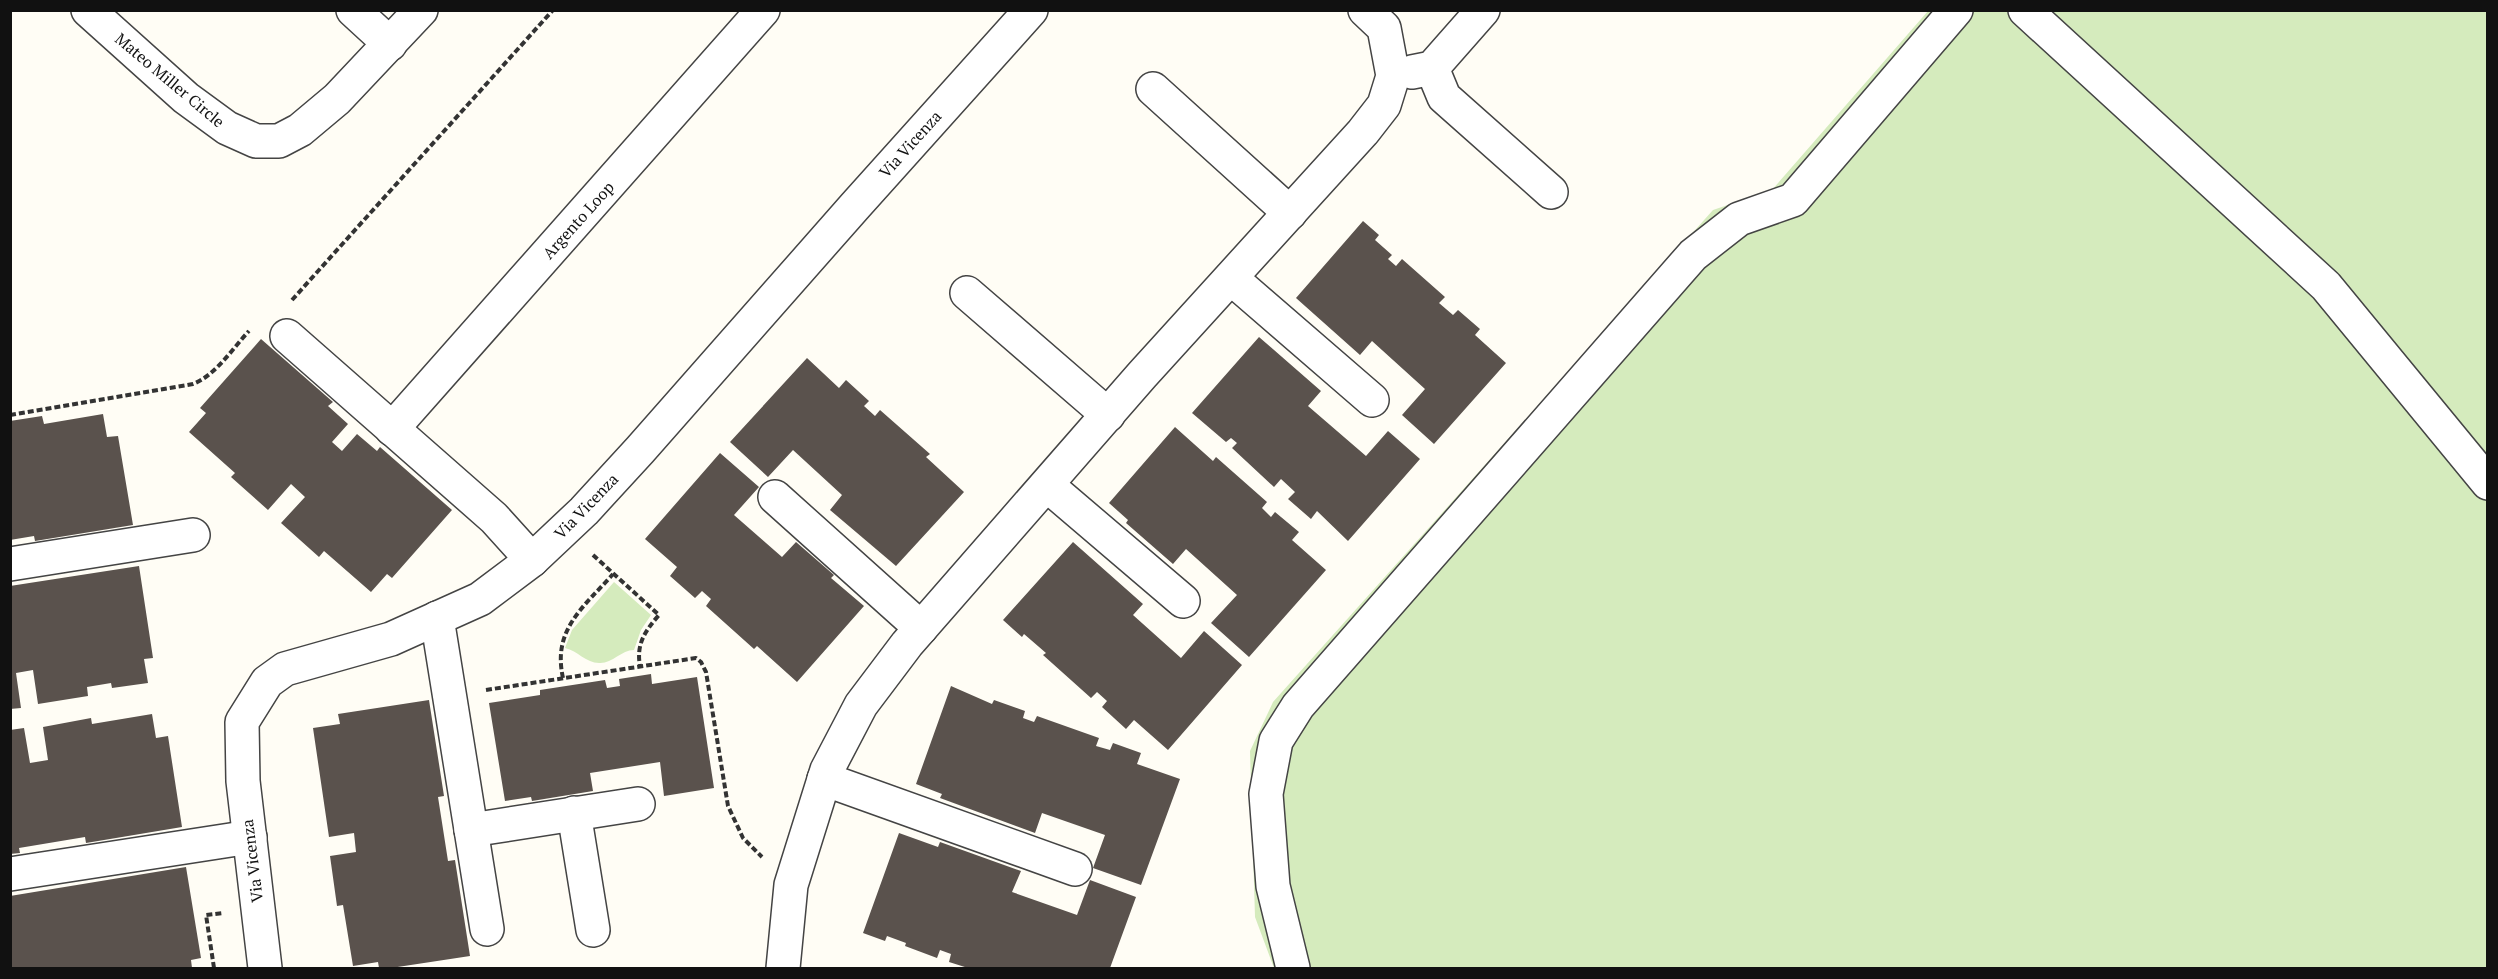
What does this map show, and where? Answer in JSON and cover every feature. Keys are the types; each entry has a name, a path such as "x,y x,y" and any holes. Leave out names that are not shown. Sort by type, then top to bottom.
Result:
{"street":[{"name":"Mateo Miller Circle","path":"88,10 186,98 227,128 256,141 279,141 300,130 337,99 421,10"},
{"path":"352,10 390,44"},
{"name":"Argento Loop","path":"392,429 763,10"},
{"name":"Via Vicenza","path":"265,969 243,781 242,722 267,682 285,669 391,639 480,599 532,560 584,511 720,362 863,197 1031,10"},
{"path":"783,969 791,885 824,778 861,705 921,628 1108,415 1363,132 1384,105 1393,76 1384,28 1365,10"},
{"path":"1393,76 1432,68 1483,10"},
{"path":"1293,969 1273,886 1266,794 1276,741 1298,706 1693,255 1739,219 1793,200 1956,10"},
{"path":"2025,10 2326,286 2487,483"},
{"path":"1432,68 1444,97 1551,192"},
{"path":"1154,89 1290,213"},
{"path":"1231,278 1372,400"},
{"path":"968,293 1108,415"},
{"path":"287,336 494,518 532,560"},
{"path":"1047,485 1183,601"},
{"path":"775,497 921,628"},
{"path":"10,564 193,535"},
{"path":"437,618 487,929"},
{"path":"824,778 1075,868"},
{"path":"471,830 638,804"},
{"path":"574,813 593,930"},
{"path":"10,874 250,837"}],"path":[{"path":"284,299 290,304 553,10"},
{"path":"10,415 193,384 201,381 216,368 250,330"},
{"path":"564,530 659,615 643,634 638,654 640,666"},
{"path":"563,678 560,665 561,642 568,626 613,574"},
{"path":"449,696 696,658 706,672 728,806 735,824 743,838 764,858 795,872"},
{"path":"214,969 206,915 224,913"}],"green space":[{"path":"1928,11 2487,11 2487,968 1274,968 1255,917 1250,751 1273,702 1713,210 1772,190"},
{"path":"614,582 651,615 641,630 634,650 604,663 594,662 565,648 572,630"}],"building":[{"path":"1363,221 1379,235 1375,240 1392,255 1388,259 1396,266 1402,259 1445,297 1439,303 1453,315 1458,310 1480,329 1475,335 1506,363 1434,444 1402,415 1425,389 1372,341 1360,355 1296,298"},
{"path":"1259,337 1321,391 1308,406 1366,456 1388,431 1420,459 1348,541 1317,511 1311,519 1288,499 1295,492 1281,479 1274,487 1232,448 1237,443 1231,438 1226,442 1192,413"},
{"path":"261,339 333,402 328,406 348,424 332,442 342,451 357,434 377,451 380,447 452,510 392,578 387,574 371,592 324,551 319,557 281,523 305,497 291,484 268,510 231,477 235,473 189,432 206,413 200,408"},
{"path":"807,358 839,388 846,380 869,401 864,406 875,416 880,410 930,454 926,457 964,492 896,566 830,510 842,495 793,450 768,477 730,442"},
{"path":"103,414 107,437 118,436 133,525 35,541 34,536 10,540 10,421 42,416 44,424"},
{"path":"1175,427 1213,461 1216,457 1267,502 1262,508 1271,517 1275,512 1299,532 1292,540 1326,570 1249,657 1211,623 1237,595 1186,549 1173,564 1126,523 1128,520 1109,503"},
{"path":"720,453 759,487 734,515 782,557 796,542 834,575 831,578 864,606 797,682 757,646 754,649 706,606 711,599 702,591 695,598 670,576 677,567 645,539"},
{"path":"1073,542 1143,604 1133,615 1181,658 1204,631 1242,665 1168,750 1134,720 1126,729 1102,707 1107,701 1097,692 1091,698 1043,655 1046,653 1024,634 1022,637 1003,620"},
{"path":"139,566 153,658 144,659 148,683 112,688 111,683 87,687 88,696 38,704 33,670 16,673 21,708 10,709 10,586"},
{"path":"651,674 652,684 697,677 714,788 664,796 660,762 590,773 593,791 532,801 531,797 505,801 489,703 540,695 540,690 605,680 607,688 620,686 619,679"},
{"path":"951,686 992,704 994,700 1025,711 1023,718 1034,722 1037,716 1099,738 1096,746 1110,750 1113,743 1141,753 1137,764 1180,779 1141,885 1093,868 1105,835 1042,813 1035,833 940,798 942,794 916,784"},
{"path":"429,700 444,796 438,797 448,861 455,860 470,956 391,968 379,968 378,962 353,966 343,905 337,906 330,856 356,852 354,833 329,837 313,728 340,724 338,714"},
{"path":"152,714 156,738 168,736 182,827 86,843 85,837 19,848 20,853 10,854 10,730 24,728 30,763 48,760 43,727 91,718 92,724"},
{"path":"899,833 938,847 940,842 1021,871 1012,892 1077,915 1090,880 1136,897 1110,968 968,968 949,962 951,954 940,950 937,958 905,946 906,943 887,936 885,941 863,933"},
{"path":"186,867 201,958 191,960 192,968 10,968 10,896"}]}
